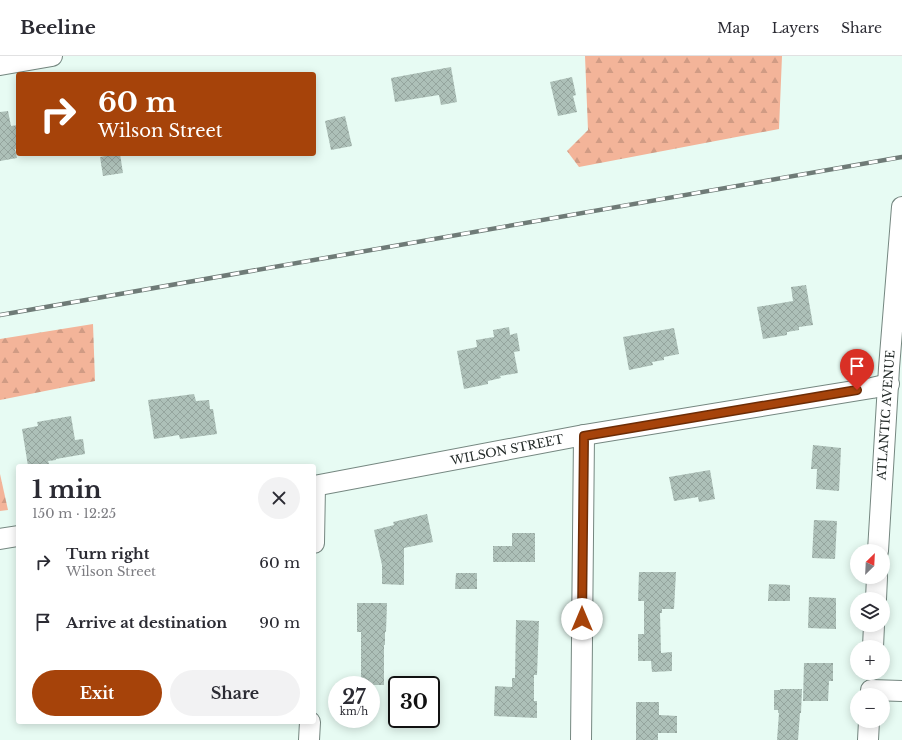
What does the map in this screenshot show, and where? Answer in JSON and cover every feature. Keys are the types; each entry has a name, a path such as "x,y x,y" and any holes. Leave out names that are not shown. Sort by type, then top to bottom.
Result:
{"street":[{"path":"0,65 42,57"},
{"name":"ATLANTIC AVENUE","path":"878,544 889,368 902,207"},
{"name":"WILSON STREET","path":"316,486 584,436 889,384"},
{"path":"581,740 584,436"},
{"path":"0,539 16,536"},
{"path":"871,686 902,691"},
{"path":"310,724 310,740"},
{"path":"868,740 869,728"}],"green space":[{"path":"585,56 782,56 779,129 579,167 567,151 588,130"},
{"path":"93,324 95,381 0,400 0,339"},
{"path":"0,474 8,510 0,511"}],"building":[{"path":"451,67 457,102 441,105 439,95 395,102 391,78"},
{"path":"572,77 576,95 573,96 577,112 558,116 550,82"},
{"path":"8,111 11,126 16,125 15,149 17,158 0,161 0,112"},
{"path":"345,116 352,146 331,150 325,121"},
{"path":"120,156 123,173 103,176 100,157"},
{"path":"806,285 813,325 799,327 799,330 787,332 787,335 763,339 757,307 793,301 791,287"},
{"path":"509,327 510,335 517,333 520,351 514,352 518,373 500,376 501,378 488,381 488,384 464,389 457,351 477,347 476,340 494,337 493,330"},
{"path":"674,328 679,354 664,357 664,360 652,362 653,365 629,370 623,337"},
{"path":"194,394 196,401 209,400 210,409 213,409 217,434 180,439 179,435 154,439 148,400"},
{"path":"71,416 75,440 83,439 85,454 48,461 49,464 28,464 22,429 38,426 37,422"},
{"path":"813,445 841,448 839,491 816,489 817,469 811,469"},
{"path":"710,470 715,499 699,502 698,497 674,501 669,477"},
{"path":"427,514 433,542 404,548 404,585 382,584 382,565 374,530 394,525 393,522"},
{"path":"814,520 837,521 835,559 812,558"},
{"path":"512,533 535,533 535,562 493,562 493,546 512,546"},
{"path":"639,572 676,572 674,609 662,609 662,613 660,613 661,653 672,652 672,671 652,672 651,661 638,661 638,634 644,634 644,601 638,601"},
{"path":"456,573 477,573 477,589 455,589"},
{"path":"769,584 790,585 790,601 768,601"},
{"path":"809,597 836,598 836,629 808,628"},
{"path":"357,603 387,603 384,645 384,685 380,685 380,676 361,676 361,632 357,632"},
{"path":"516,620 539,621 537,675 534,675 534,701 537,701 537,718 494,716 495,686 512,687 512,678 515,678"},
{"path":"804,663 833,663 833,681 829,681 828,701 803,701"},
{"path":"802,689 798,740 777,740 779,713 778,710 774,710 774,690"},
{"path":"636,702 659,702 659,715 677,716 677,733 658,733 658,740 636,740"}],"railway":[{"path":"0,315 902,157"}],"route":[{"path":"582,619 584,436 857,390"}]}
